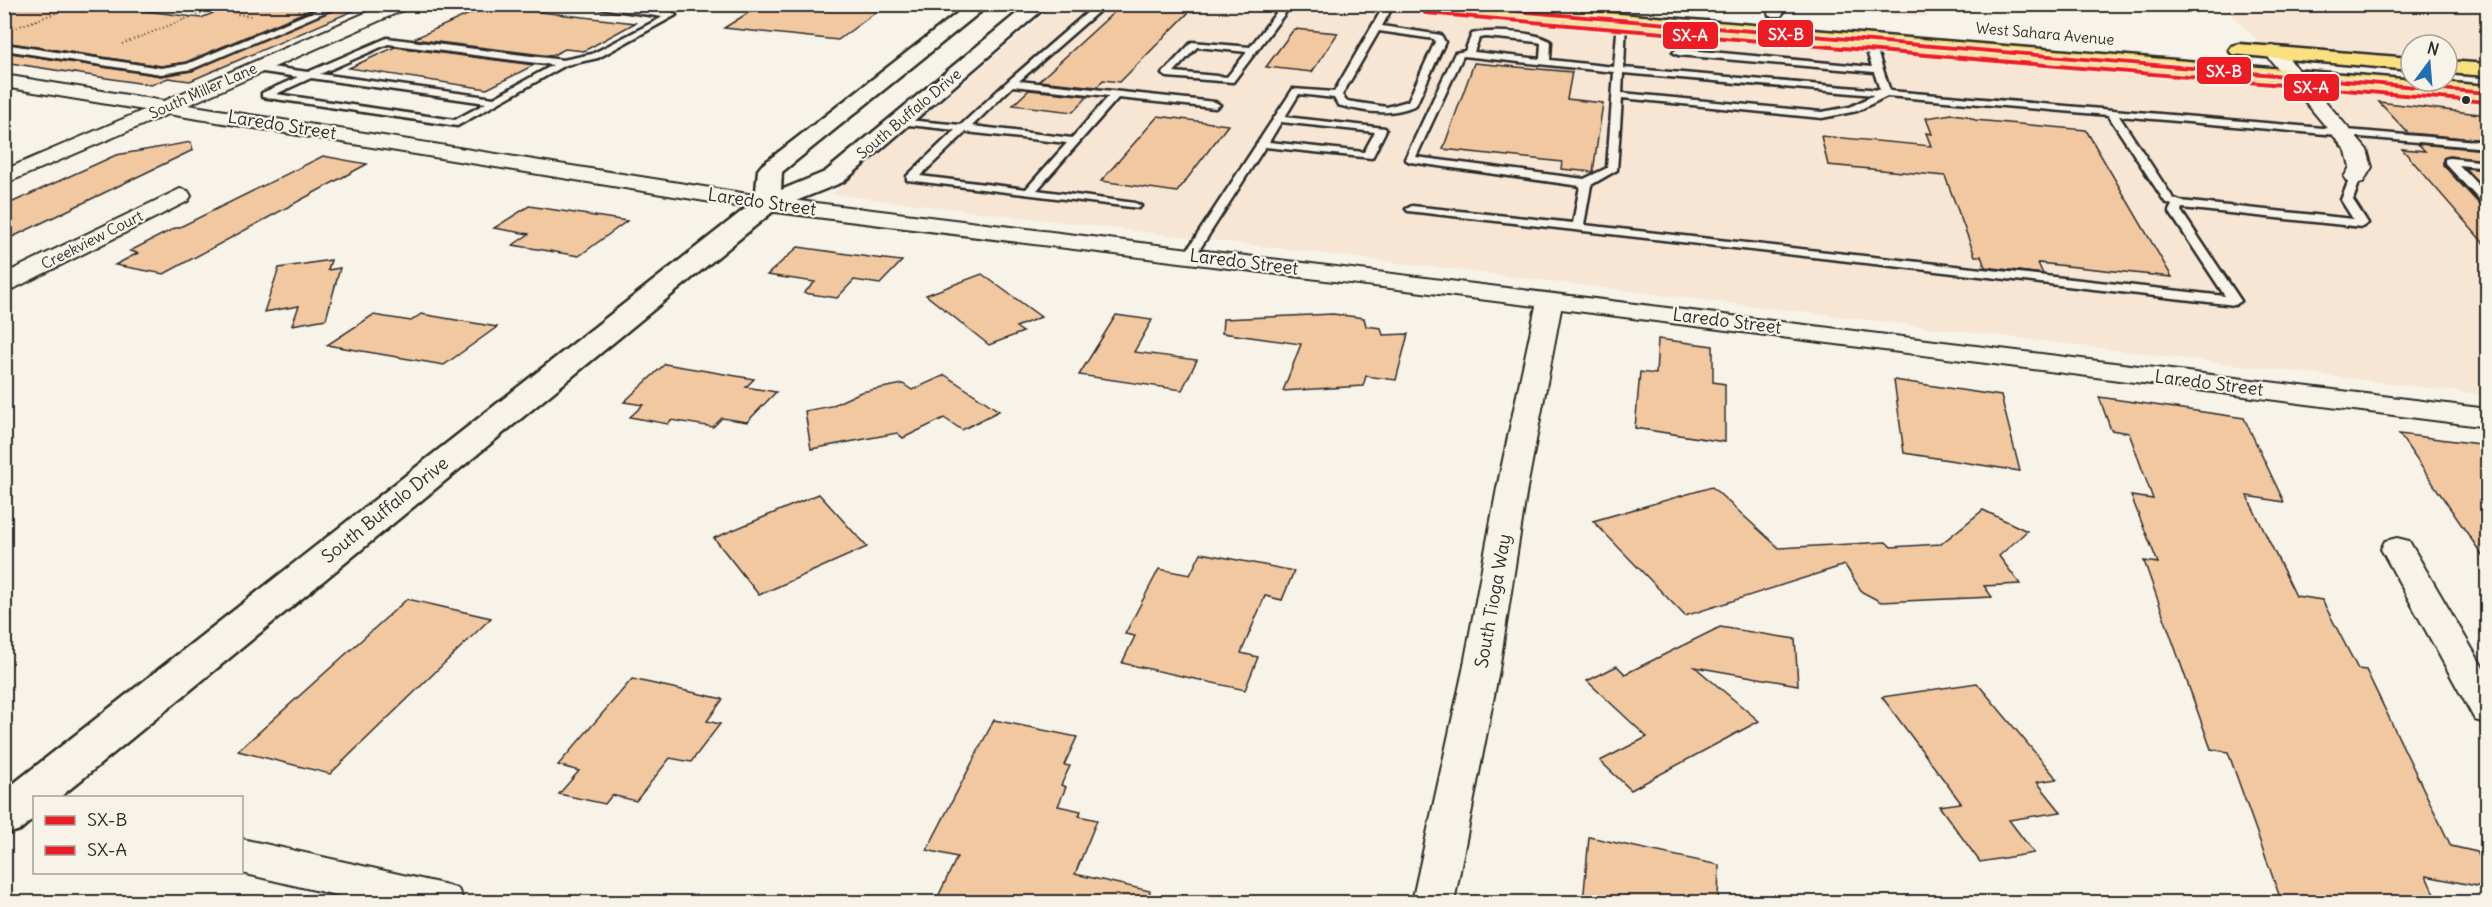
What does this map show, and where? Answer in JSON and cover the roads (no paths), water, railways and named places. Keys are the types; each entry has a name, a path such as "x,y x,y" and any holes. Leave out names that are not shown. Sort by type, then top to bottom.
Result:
{"main road":[{"path":"766,204 770,170 981,4"},
{"name":"South Buffalo Drive","path":"15,808 766,204 834,177 1040,4"},
{"name":"West Sahara Avenue","path":"1426,4 1619,13 1869,42 2487,93"},
{"path":"1754,10 1774,8 1799,14"},
{"path":"2226,48 2399,63"},
{"path":"2459,68 2487,70"}],"street":[{"name":"South Miller Lane","path":"4,178 402,4"},
{"path":"2273,52 2359,156 2361,167 2355,177"},
{"name":"Laredo Street","path":"4,81 766,204 2487,418"},
{"name":"Creekview Court","path":"4,284 180,196"},
{"name":"South Tioga Way","path":"1433,903 1481,670 1512,488 1550,300"},
{"path":"2397,549 2487,710"},
{"path":"243,856 443,903"}],"lane":[{"path":"4,47 161,71 189,66 340,4"},
{"path":"563,63 387,40 265,95 457,123 563,63 595,56 672,15 577,4"},
{"path":"1103,4 1011,82 911,178 1136,206"},
{"path":"1253,50 1194,44 1167,74 1230,80 1253,50 1288,4"},
{"path":"1337,95 1390,4"},
{"path":"1619,13 1618,70 1617,95 1612,170 1586,183 1410,159 1460,53 1618,70 2487,145"},
{"path":"1337,95 1342,103 1375,109 1398,108 1412,103 1440,42 1438,37 1377,28"},
{"path":"1468,54 1475,36 1486,34 1539,39 1546,42 1545,62"},
{"path":"1869,42 1886,93"},
{"path":"1678,52 1879,70"},
{"path":"256,68 496,101"},
{"path":"1011,82 1215,105"},
{"path":"1190,255 1296,91 1337,95"},
{"path":"1617,95 1822,115 1853,109 1886,93"},
{"path":"1029,193 1116,94"},
{"path":"2112,113 2169,200 2178,204 2362,223 2347,200 2355,177"},
{"path":"1262,144 1368,156 1381,130 1279,119"},
{"path":"900,121 1074,141"},
{"path":"2487,165 2449,161 2487,203"},
{"path":"1578,228 1586,183"},
{"path":"1412,208 2235,301 2175,211 2178,204"}]}
